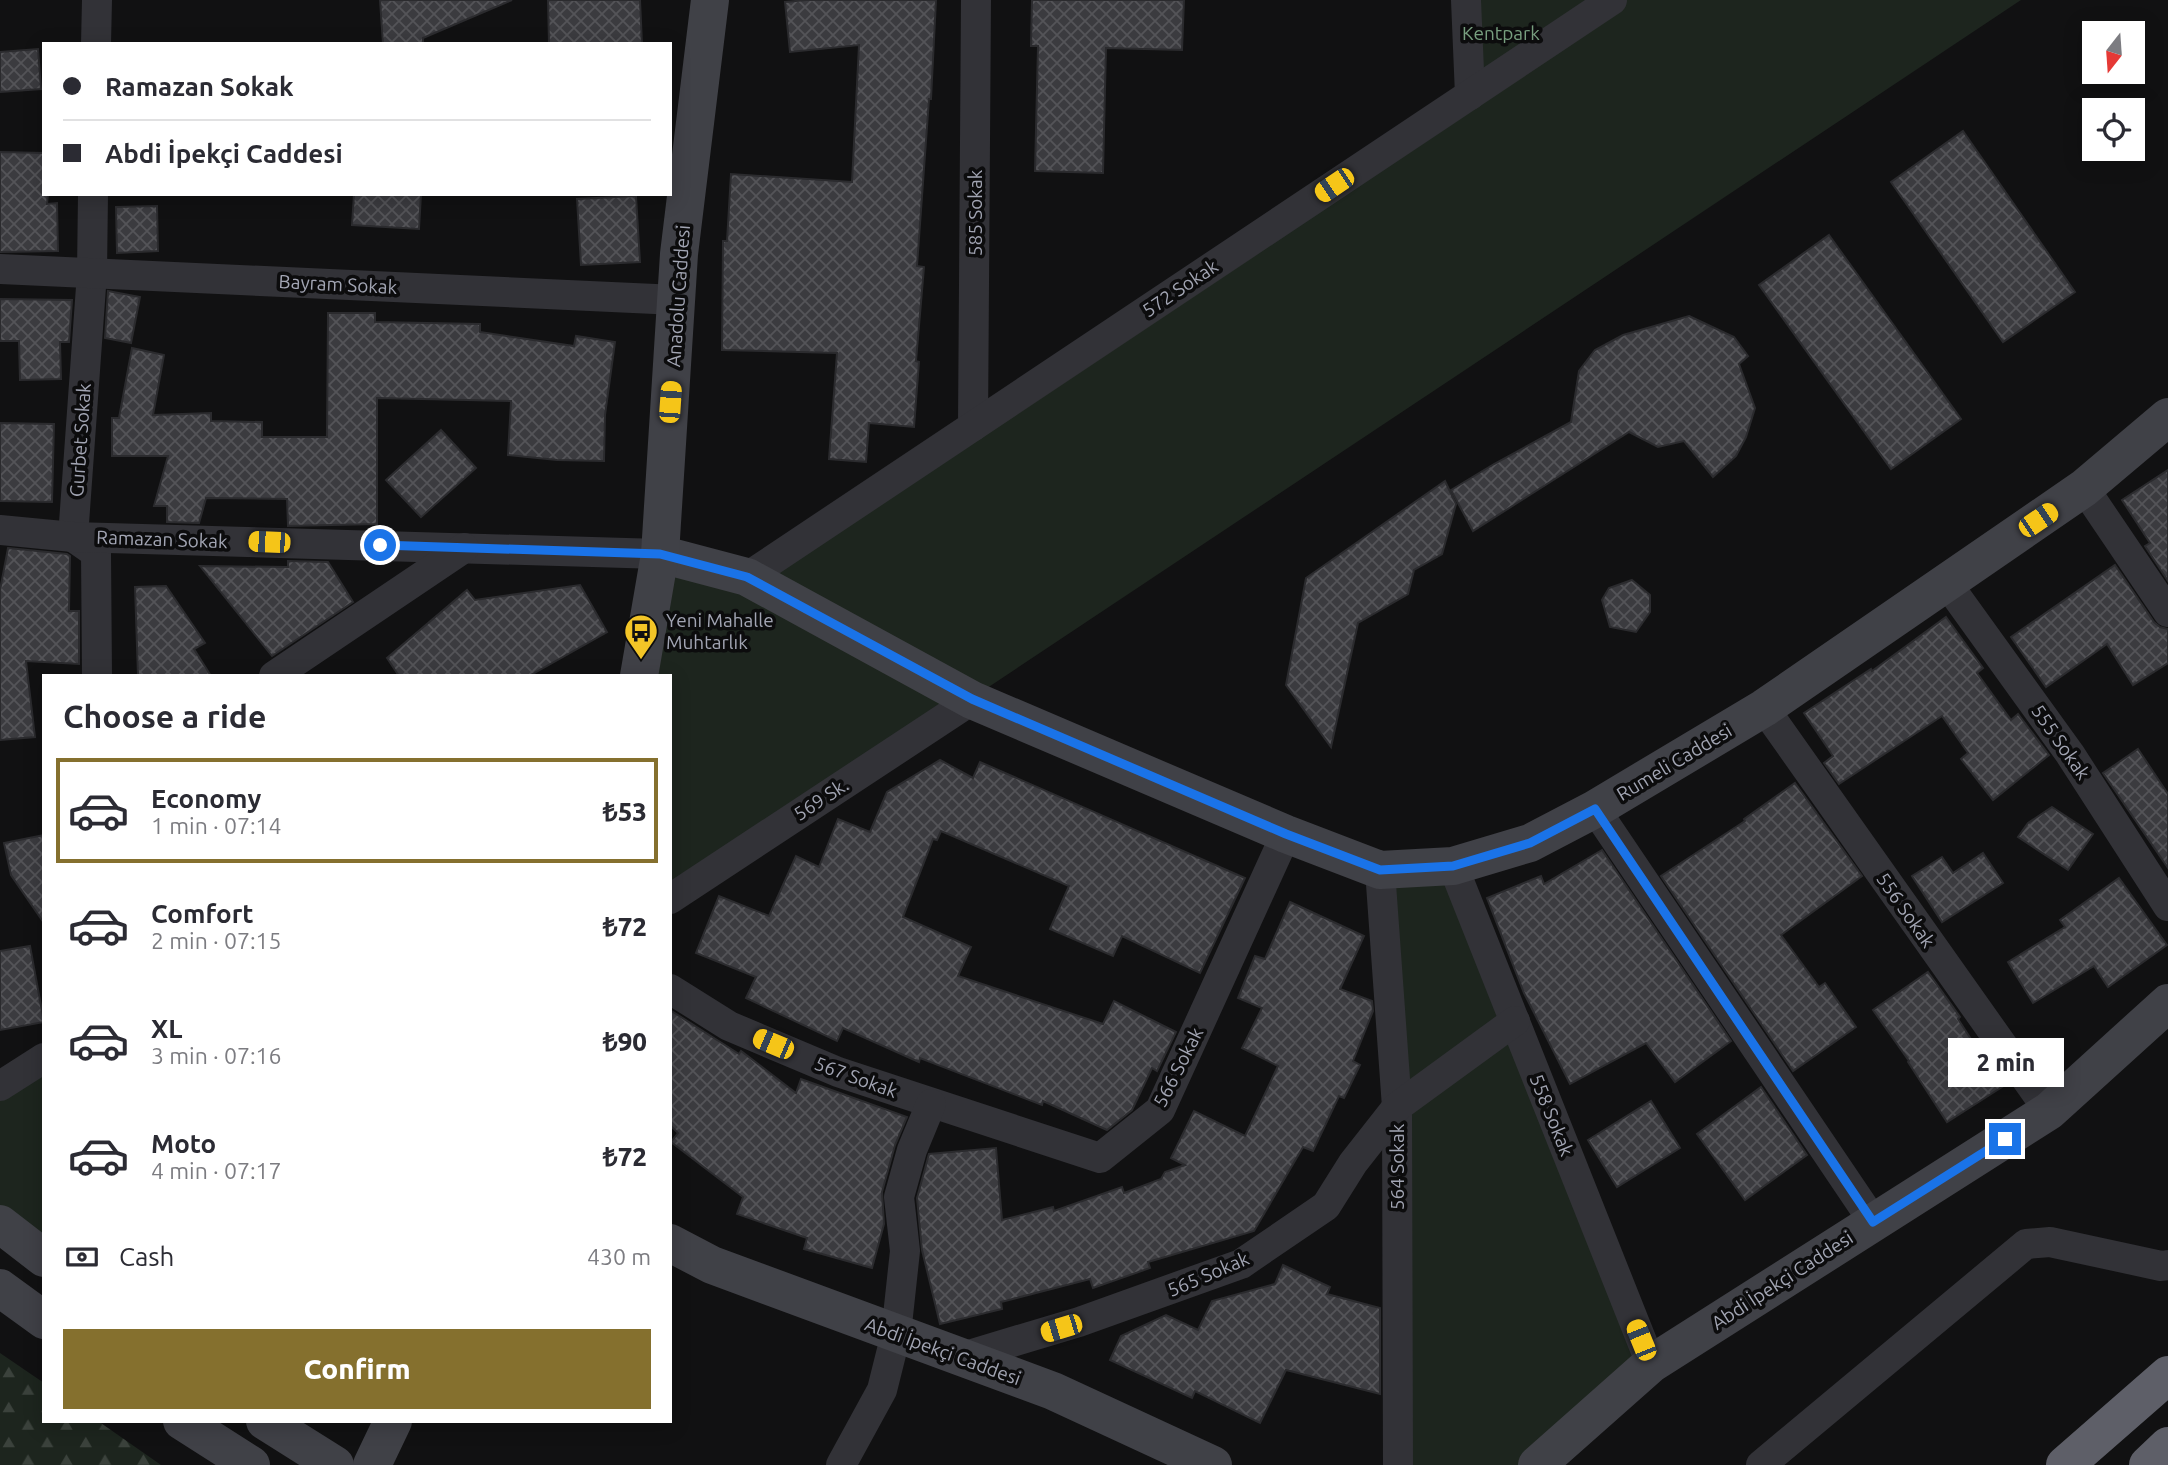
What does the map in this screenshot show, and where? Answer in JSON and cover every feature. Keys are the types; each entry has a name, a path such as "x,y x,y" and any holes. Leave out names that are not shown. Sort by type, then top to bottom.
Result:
{"highway":[{"path":"2066,1465 2168,1375"},
{"path":"2148,1465 2168,1446"}],"street":[{"path":"96,42 97,0"},
{"name":"Anadolu Caddesi","path":"634,671 660,554 679,254 710,0"},
{"name":"585 Sokak","path":"973,426 976,0"},
{"path":"1466,0 1470,95"},
{"name":"572 Sokak","path":"747,577 1612,0"},
{"name":"Gurbet Sokak","path":"73,537 92,272 93,196"},
{"name":"Bayram Sokak","path":"0,270 677,300"},
{"name":"Rumeli Caddesi","path":"660,554 747,577 972,699 1286,834 1380,870 1453,866 1530,843 1595,809 1764,708 2084,488 2168,417"},
{"path":"2084,488 2168,612"},
{"name":"Ramazan Sokak","path":"0,530 73,537 660,554"},
{"path":"73,537 96,553 97,674"},
{"path":"277,674 464,548"},
{"name":"555 Sokak","path":"1946,582 2070,754 2168,906"},
{"name":"569 Sk.","path":"672,898 972,699"},
{"name":"556 Sokak","path":"1764,708 2049,1111"},
{"path":"1595,809 1873,1222"},
{"name":"566 Sokak","path":"931,1104 1100,1158 1160,1110 1286,834"},
{"name":"558 Sokak","path":"1453,866 1651,1364"},
{"name":"564 Sokak","path":"1380,870 1396,1107 1398,1465"},
{"name":"567 Sokak","path":"672,990 729,1026 838,1072 931,1104"},
{"name":"Abdi İpekçi Caddesi","path":"1538,1465 1651,1364 2049,1111 2168,1003"},
{"name":"565 Sokak","path":"962,1357 1079,1322 1241,1264 1326,1206 1353,1163 1396,1107 1515,1021"},
{"path":"0,1086 42,1060"},
{"path":"841,1465 882,1390 896,1334 905,1251 899,1196 912,1150 931,1104"},
{"path":"0,1224 42,1256"},
{"path":"1761,1465 2026,1244 2050,1242 2161,1266 2168,1265"},
{"name":"Abdi İpekçi Caddesi","path":"672,1244 712,1265 1053,1391 1213,1465"},
{"path":"0,1288 42,1319"},
{"path":"185,1423 251,1465"},
{"path":"268,1423 335,1465"},
{"path":"372,1465 392,1423"}],"green space":[{"name":"Kentpark","path":"1466,0 2021,0 672,898 672,674 623,674 641,661 660,554 747,576 1469,95"},
{"path":"1453,866 1651,1364 1537,1465 1398,1465 1380,870"},
{"path":"42,1059 42,1256 0,1224 0,1086"},
{"path":"0,1353 42,1382 42,1423 101,1423 161,1465 0,1465"}],"building":[{"path":"380,0 512,0 423,38 423,42 383,42"},
{"path":"548,0 640,0 642,42 549,42"},
{"path":"936,0 917,266 924,267 916,361 919,362 914,427 869,423 866,462 829,459 837,353 722,350 723,241 727,241 731,174 852,182 859,45 790,52 785,2"},
{"path":"1032,0 1184,0 1182,50 1106,48 1103,173 1035,171 1038,46 1031,46"},
{"path":"38,49 41,89 0,92 0,52"},
{"path":"1963,131 2075,292 2003,342 1891,182"},
{"path":"0,152 42,153 42,196 48,196 47,204 57,203 58,251 0,252"},
{"path":"354,196 421,196 419,229 352,225"},
{"path":"636,196 640,262 581,265 577,199"},
{"path":"157,206 158,251 117,253 116,207"},
{"path":"1829,235 1961,419 1891,469 1759,285"},
{"path":"108,291 140,297 131,343 105,338"},
{"path":"0,299 72,300 69,342 60,342 61,379 20,380 19,341 0,341"},
{"path":"328,313 375,313 375,322 480,324 480,332 574,346 576,336 615,342 605,415 604,461 508,455 511,401 377,398 377,524 288,526 287,499 206,498 199,523 167,522 167,506 154,506 168,456 112,456 112,418 119,418 132,348 164,355 153,415 211,413 211,421 262,422 262,437 327,437"},
{"path":"1689,316 1734,337 1748,356 1739,364 1755,408 1746,437 1736,456 1713,477 1684,441 1658,447 1629,432 1473,531 1451,490 1571,422 1579,371 1595,350 1623,335"},
{"path":"0,423 54,424 52,502 0,501"},
{"path":"441,430 476,468 421,517 386,480"},
{"path":"2168,470 2168,581 2145,546 2150,543 2122,500"},
{"path":"1445,481 1456,504 1442,554 1414,570 1408,594 1358,623 1331,747 1286,685 1306,578"},
{"path":"8,548 70,556 69,611 79,611 79,664 26,661 35,737 0,740 0,590"},
{"path":"288,561 328,562 353,602 272,656 200,566 288,567"},
{"path":"2115,565 2154,622 2168,629 2168,663 2133,685 2107,644 2046,687 2011,637"},
{"path":"1632,580 1650,595 1650,612 1636,632 1610,627 1602,600 1609,588"},
{"path":"580,585 607,632 533,674 398,674 387,658 467,590 475,600"},
{"path":"166,586 205,643 194,649 210,674 138,674 135,587"},
{"path":"1946,617 1983,668 1977,673 2011,720 2018,714 2049,755 1993,800 1961,759 1968,753 1942,716 1839,784 1824,763 1833,756 1804,713 1871,669 1872,671"},
{"path":"2138,749 2168,794 2168,868 2103,773"},
{"path":"940,760 973,778 980,762 1245,878 1200,973 1122,936 1113,956 1050,929 1069,886 941,831 937,840 933,839 903,917 971,947 958,976 1103,1024 1114,1001 1176,1032 1157,1071 1152,1068 1132,1110 1107,1130 1043,1101 1042,1105 920,1058 919,1062 843,1028 837,1041 746,998 756,977 696,953 719,896 769,916 796,856 819,867 838,819 870,832 887,792"},
{"path":"1795,783 1862,876 1781,935 1819,987 1825,983 1856,1027 1793,1071 1661,876 1745,821 1744,819"},
{"path":"2052,807 2093,834 2068,870 2018,837 2028,823"},
{"path":"42,835 42,920 11,875 4,843"},
{"path":"1602,850 1731,1041 1675,1082 1646,1043 1570,1084 1524,993 1487,898 1541,876 1544,884"},
{"path":"1983,853 2003,883 1942,922 1912,876 1942,857 1953,873"},
{"path":"2119,878 2167,945 2108,987 2094,966 2033,1003 2008,962 2065,927 2060,920"},
{"path":"1290,902 1364,936 1340,989 1372,1001 1373,1011 1353,1061 1360,1065 1344,1098 1339,1096 1313,1151 1303,1147 1254,1231 1148,1262 1150,1268 1093,1288 1090,1279 1001,1302 1002,1309 940,1324 922,1250 917,1198 929,1154 996,1148 1002,1220 1053,1207 1054,1211 1122,1187 1124,1193 1161,1179 1165,1172 1185,1165 1171,1158 1194,1111 1245,1136 1278,1066 1242,1048 1262,1008 1238,998 1255,956 1265,959"},
{"path":"30,946 42,1022 0,1030 0,951"},
{"path":"1928,972 1960,1017 1958,1019 2002,1087 1947,1122 1873,1010"},
{"path":"672,1011 739,1054 741,1051 796,1093 801,1079 907,1117 895,1145 882,1192 884,1224 872,1268 804,1249 807,1238 737,1214 743,1197 672,1143 678,1133 672,1127"},
{"path":"1761,1087 1807,1155 1745,1200 1697,1134"},
{"path":"1651,1101 1680,1148 1617,1187 1588,1140"},
{"path":"1283,1265 1330,1287 1327,1294 1380,1308 1380,1394 1286,1370 1260,1423 1195,1391 1192,1398 1110,1360 1121,1336 1166,1315 1198,1330 1212,1301 1275,1284"}],"place":[{"name":"Yeni Mahalle Muhtarlık","path":"641,661"}],"route":[{"path":"380,545 660,554 747,577 972,699 1286,834 1380,870 1453,866 1530,843 1595,809 1873,1222 2005,1139"}]}
